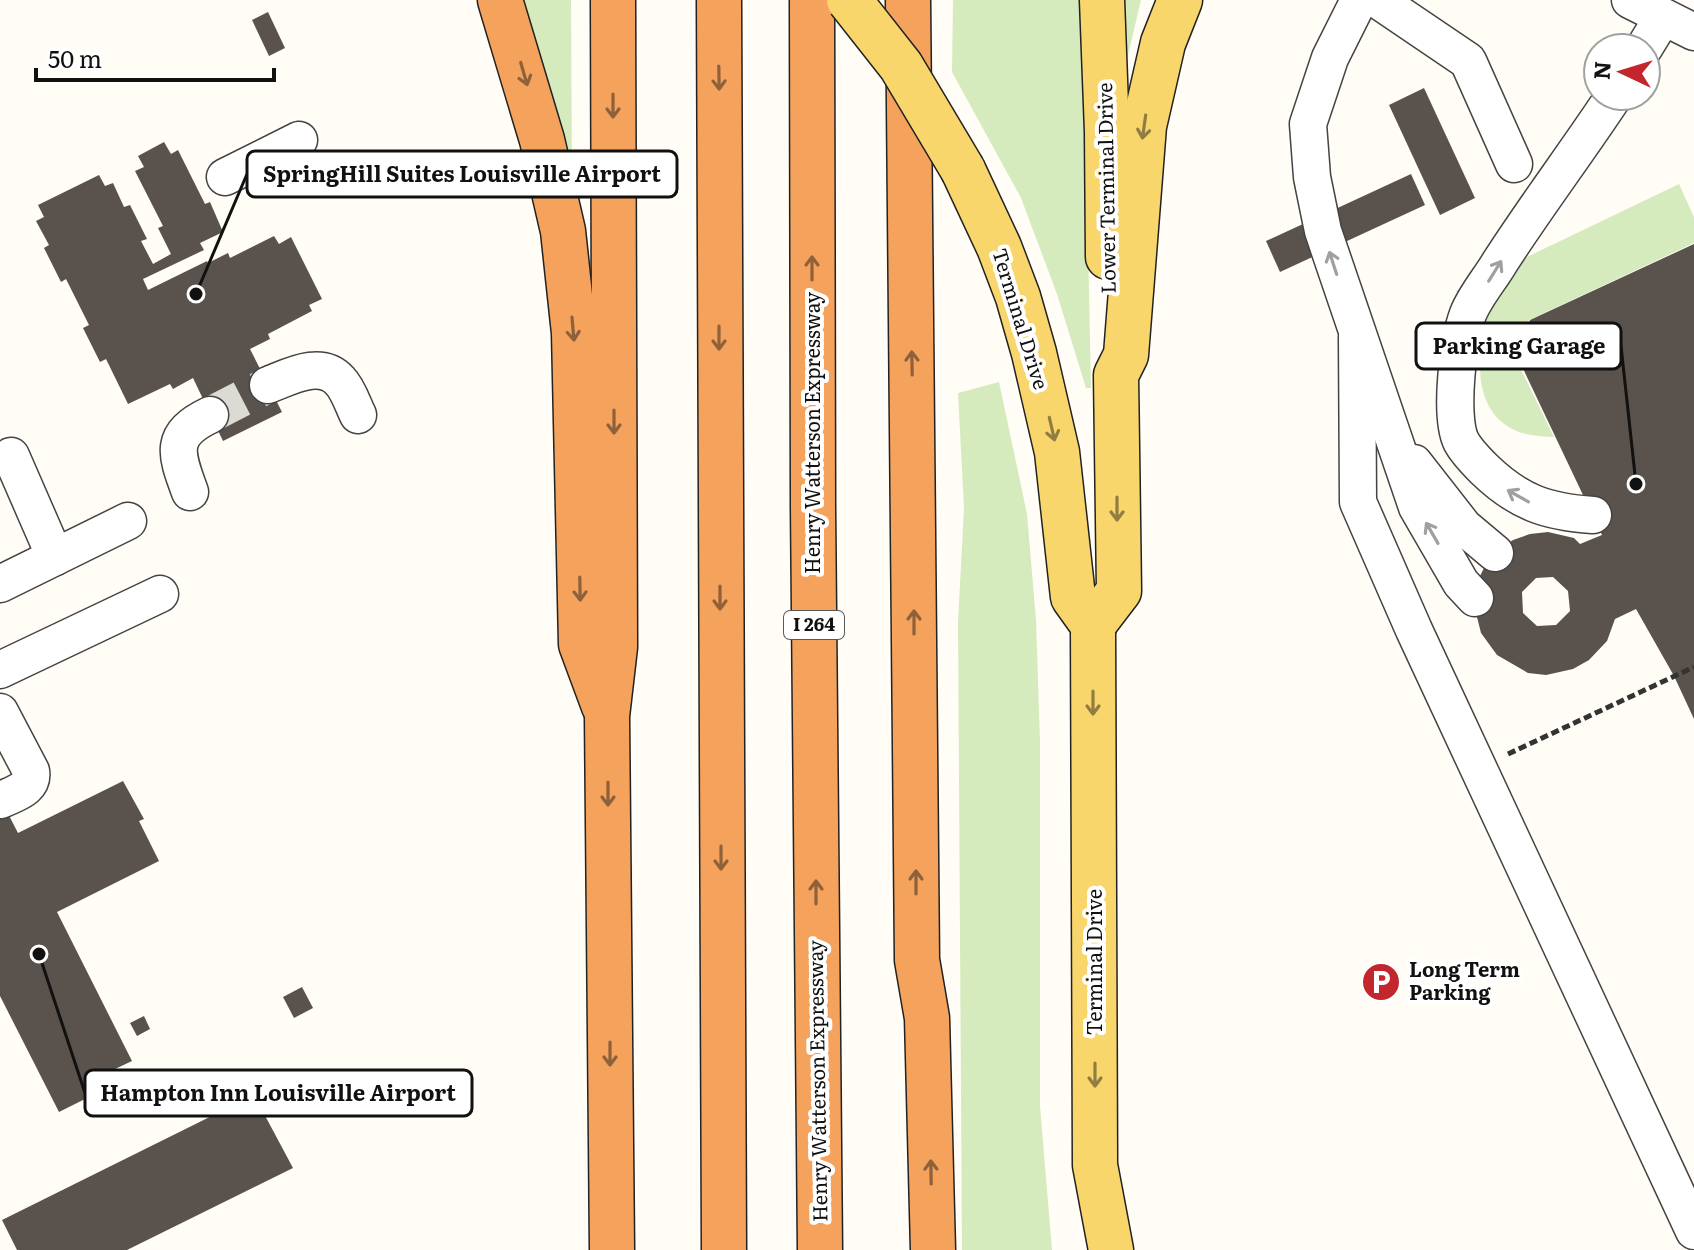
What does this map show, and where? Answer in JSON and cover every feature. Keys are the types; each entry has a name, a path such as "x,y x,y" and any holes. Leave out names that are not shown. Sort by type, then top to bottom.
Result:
{"highway":[{"path":"500,0 538,125 563,231 574,333 581,644 607,716"},
{"path":"612,1250 607,716 615,647 613,0"},
{"path":"719,0 724,1250"},
{"name":"Henry Watterson Expressway","path":"812,0 820,1250"},
{"path":"908,0 917,960 927,1018 933,1250"},
{"path":"903,1250 900,1016 917,960"}],"main road":[{"name":"Terminal Drive","path":"849,0 901,66 963,170 999,247 1034,353 1057,452 1073,597 1093,625 1095,1165 1111,1250"},
{"name":"Lower Terminal Drive","path":"1102,0 1107,132 1108,356 1116,375"},
{"path":"1093,625 1119,591 1116,375 1126,355 1144,126 1163,43 1180,0"}],"lane":[{"path":"1359,0 1330,58 1308,124 1312,177 1323,231 1417,507 1461,583 1475,598"},
{"path":"1378,0 1468,61 1514,164"},
{"path":"1630,0 1679,24 1662,36"},
{"path":"1593,515 1559,513 1525,501 1504,488 1476,462 1460,439 1455,394 1459,350 1468,313 1603,112"},
{"path":"225,177 299,140"},
{"path":"1357,337 1358,502 1414,630 1694,1231"},
{"path":"268,385 303,371 323,371 340,380 358,415"},
{"path":"1381,402 1419,471 1464,527 1495,553"},
{"path":"190,492 178,459 179,440 192,423 210,415"},
{"path":"11,456 55,557"},
{"path":"0,584 128,521"},
{"path":"0,670 160,594"},
{"path":"0,712 31,771 32,779 28,786 1,800"}],"path":[{"path":"1507,755 1694,667"}],"green space":[{"path":"513,0 571,0 572,186"},
{"path":"953,0 1083,0 1091,388 1086,388 1057,294 1021,198 952,72"},
{"path":"1118,0 1141,0 1121,85"},
{"path":"1679,184 1694,217 1694,243 1529,320 1516,359 1554,437 1527,434 1506,425 1490,408 1485,396 1478,337 1456,291"},
{"path":"999,382 1027,514 1036,620 1040,742 1040,1106 1052,1250 962,1250 958,622 964,508 958,393"}],"building":[{"path":"268,12 285,48 269,56 252,20"},
{"path":"1424,88 1475,198 1440,215 1389,105"},
{"path":"164,142 171,154 178,150 205,204 210,202 223,232 200,243 204,250 143,279 148,290 207,261 228,253 230,258 274,236 279,244 291,237 322,299 309,305 312,311 268,334 270,339 250,349 282,412 223,441 193,378 173,389 170,384 128,404 106,359 100,362 83,328 89,325 66,279 61,282 44,248 49,245 36,221 44,217 38,205 99,175 105,186 113,183 124,207 130,205 147,239 141,241 153,264 171,254 158,228 163,226 135,171 144,167 138,156"},
{"path":"1411,174 1425,205 1280,272 1266,241"},
{"path":"1694,244 1694,719 1636,609 1615,619 1607,641 1589,660 1573,669 1546,675 1528,673 1497,655 1481,633 1475,609 1478,580 1498,550 1530,534 1548,532 1574,538 1580,544 1602,535 1518,358 1530,320","holes":["1553,577 1568,591 1570,611 1556,625 1537,626 1523,613 1522,592 1536,578"]},
{"path":"123,781 144,819 139,821 159,861 57,912 132,1061 98,1077 105,1089 59,1112 0,996 0,798 18,833"},
{"path":"302,987 313,1008 294,1018 283,997"},
{"path":"144,1016 150,1029 137,1036 130,1023"},
{"path":"254,1095 293,1168 127,1250 17,1250 2,1220"}],"tunnel":[{"path":"210,415 268,385"}],"place":[{"name":"SpringHill Suites Louisville Airport","path":"196,294"},
{"name":"Parking Garage","path":"1636,484"},
{"name":"Hampton Inn Louisville Airport","path":"39,954"},
{"name":"Long Term Parking","path":"1381,982"}]}
